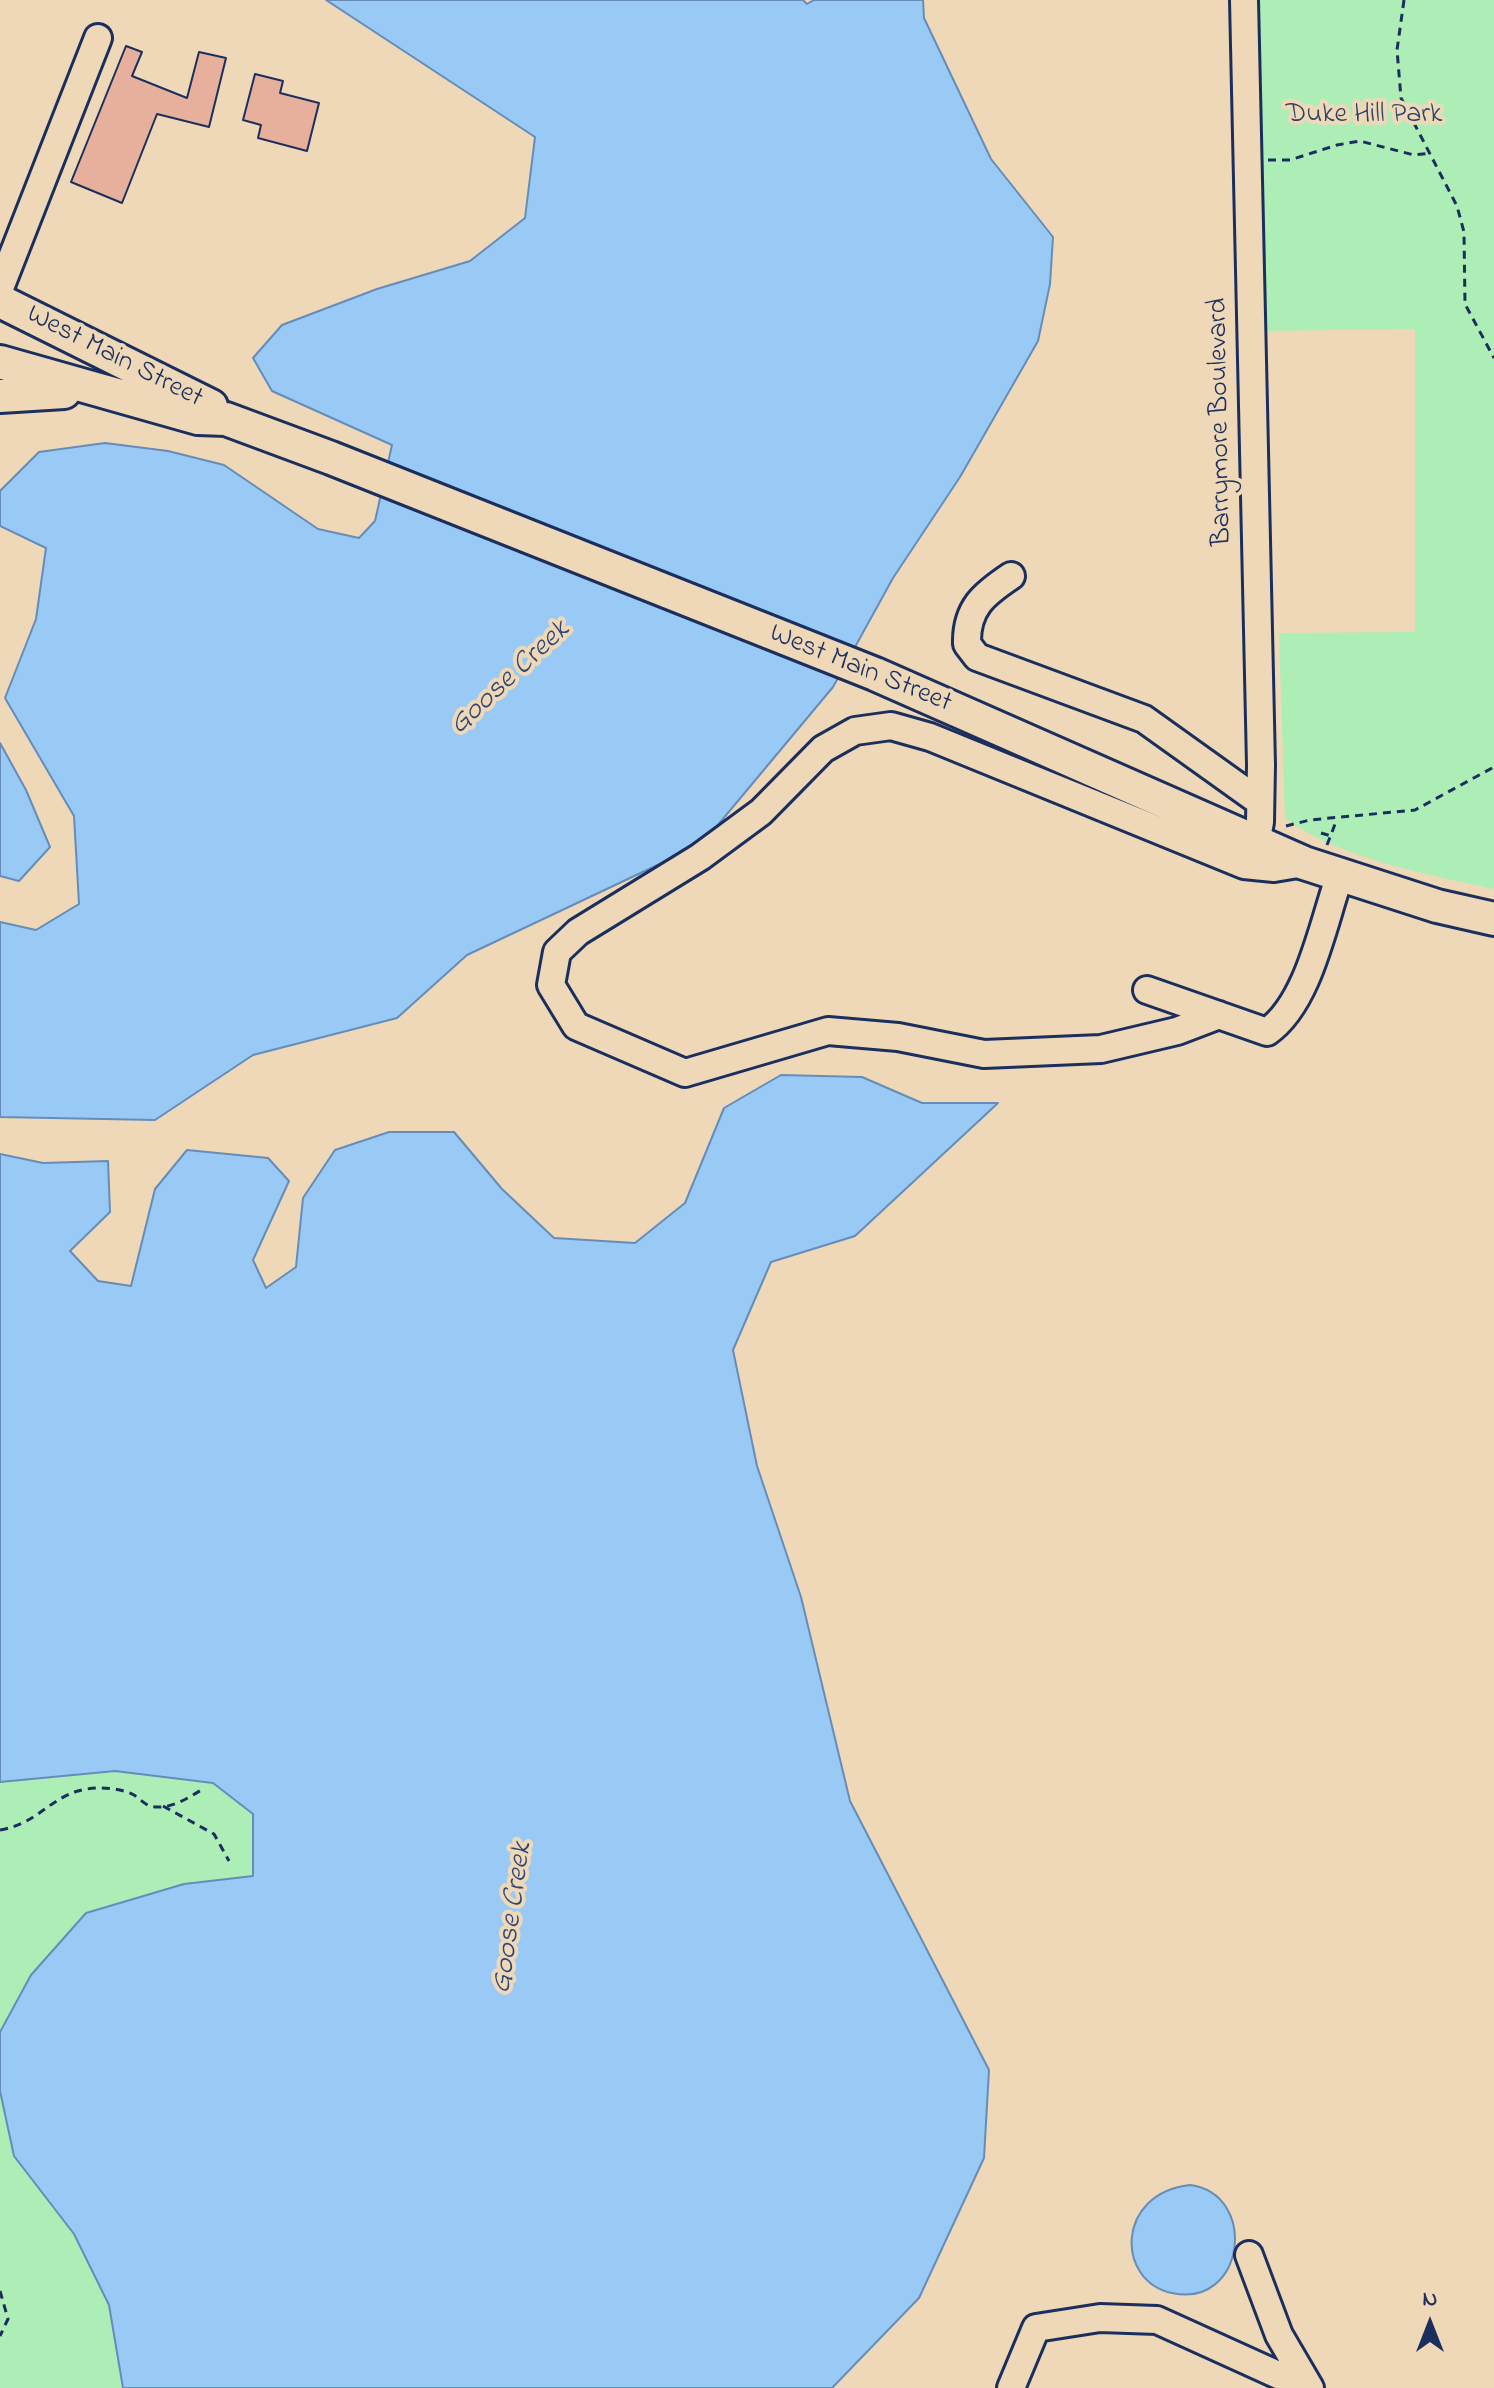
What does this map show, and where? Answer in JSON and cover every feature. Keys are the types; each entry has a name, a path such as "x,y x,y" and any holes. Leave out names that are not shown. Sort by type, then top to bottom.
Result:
{"main road":[{"name":"West Main Street","path":"0,301 137,372 207,403 226,419"},
{"name":"West Main Street","path":"0,362 198,418 226,419 331,458 875,674 1267,836 1305,846 1340,875 1437,906 1494,919"},
{"path":"0,396 45,391 101,393"}],"street":[{"name":"Barrymore Boulevard","path":"1244,0 1260,802 1267,836"},
{"path":"0,288 98,38"},
{"path":"1011,576 983,595 970,613 967,644 977,657 1144,719 1260,802"},
{"path":"1219,1015 1177,1031 1101,1049 998,1054 898,1037 828,1031 685,1073 576,1026 551,985 557,952 578,932 737,830 761,812 823,749 855,731 891,726 930,737 1244,865 1274,868 1305,846"},
{"path":"1147,990 1267,1032 1285,1019 1304,982 1340,875"},
{"path":"1249,2255 1279,2335 1309,2388"},
{"path":"1011,2388 1036,2328 1100,2318 1157,2320 1309,2388"}],"path":[{"path":"1404,0 1397,61 1401,98 1457,206 1464,232 1465,304 1494,358"},
{"path":"1391,61 1397,61"},
{"path":"1249,160 1290,160 1360,141 1414,155 1431,153"},
{"path":"1267,836 1286,826 1428,806 1494,767"},
{"path":"1286,826 1305,846 1327,846 1338,817"},
{"path":"1321,833 1331,836"},
{"path":"0,1830 34,1820 77,1791 102,1788 132,1794 149,1805 163,1806 214,1834 229,1861"},
{"path":"163,1806 203,1789"},
{"path":"0,2291 8,2319 0,2336"}],"green space":[{"name":"Duke Hill Park","path":"1251,0 1494,0 1494,889 1358,855 1307,832 1285,818 1279,633 1415,632 1415,329 1258,331"},
{"path":"115,1771 213,1783 253,1814 253,1876 184,1884 31,1975 0,2032 0,1782"},
{"path":"0,2091 14,2156 74,2234 109,2305 123,2388 0,2388"}],"water":[{"name":"Goose Creek","path":"326,0 803,0 807,4 814,0 923,0 924,18 991,159 1053,237 1050,284 1038,341 960,477 893,578 833,687 702,844 467,955 397,1018 253,1055 155,1120 0,1117 0,922 36,930 79,904 74,816 5,698 36,619 46,548 0,526 0,491 39,452 105,443 168,451 224,465 318,529 359,538 375,521 392,445 272,391 253,358 282,325 377,289 470,261 525,218 535,137"},
{"path":"0,743 26,790 50,847 19,881 0,876"},
{"name":"Goose Creek","path":"781,1075 862,1077 922,1103 998,1103 855,1236 771,1262 733,1350 757,1466 801,1597 850,1801 989,2070 984,2158 919,2298 832,2388 123,2388 109,2305 74,2234 14,2156 0,2091 0,2032 31,1975 86,1913 184,1884 253,1876 253,1814 213,1783 115,1771 0,1782 0,1154 43,1163 108,1161 110,1212 70,1251 98,1281 131,1286 155,1189 187,1150 268,1158 289,1181 253,1260 266,1288 296,1267 303,1198 335,1150 389,1132 454,1132 502,1189 554,1238 635,1243 685,1203 724,1108"},
{"path":"1190,2185 1212,2193 1227,2208 1234,2227 1234,2248 1228,2268 1215,2284 1197,2293 1172,2293 1153,2285 1140,2272 1133,2256 1132,2238 1137,2220 1148,2204 1166,2191"}],"building":[{"path":"126,46 142,52 132,76 187,98 199,52 226,58 209,127 157,114 122,203 71,182"},
{"path":"255,74 283,81 280,93 319,103 307,151 258,138 261,125 243,120"}]}
